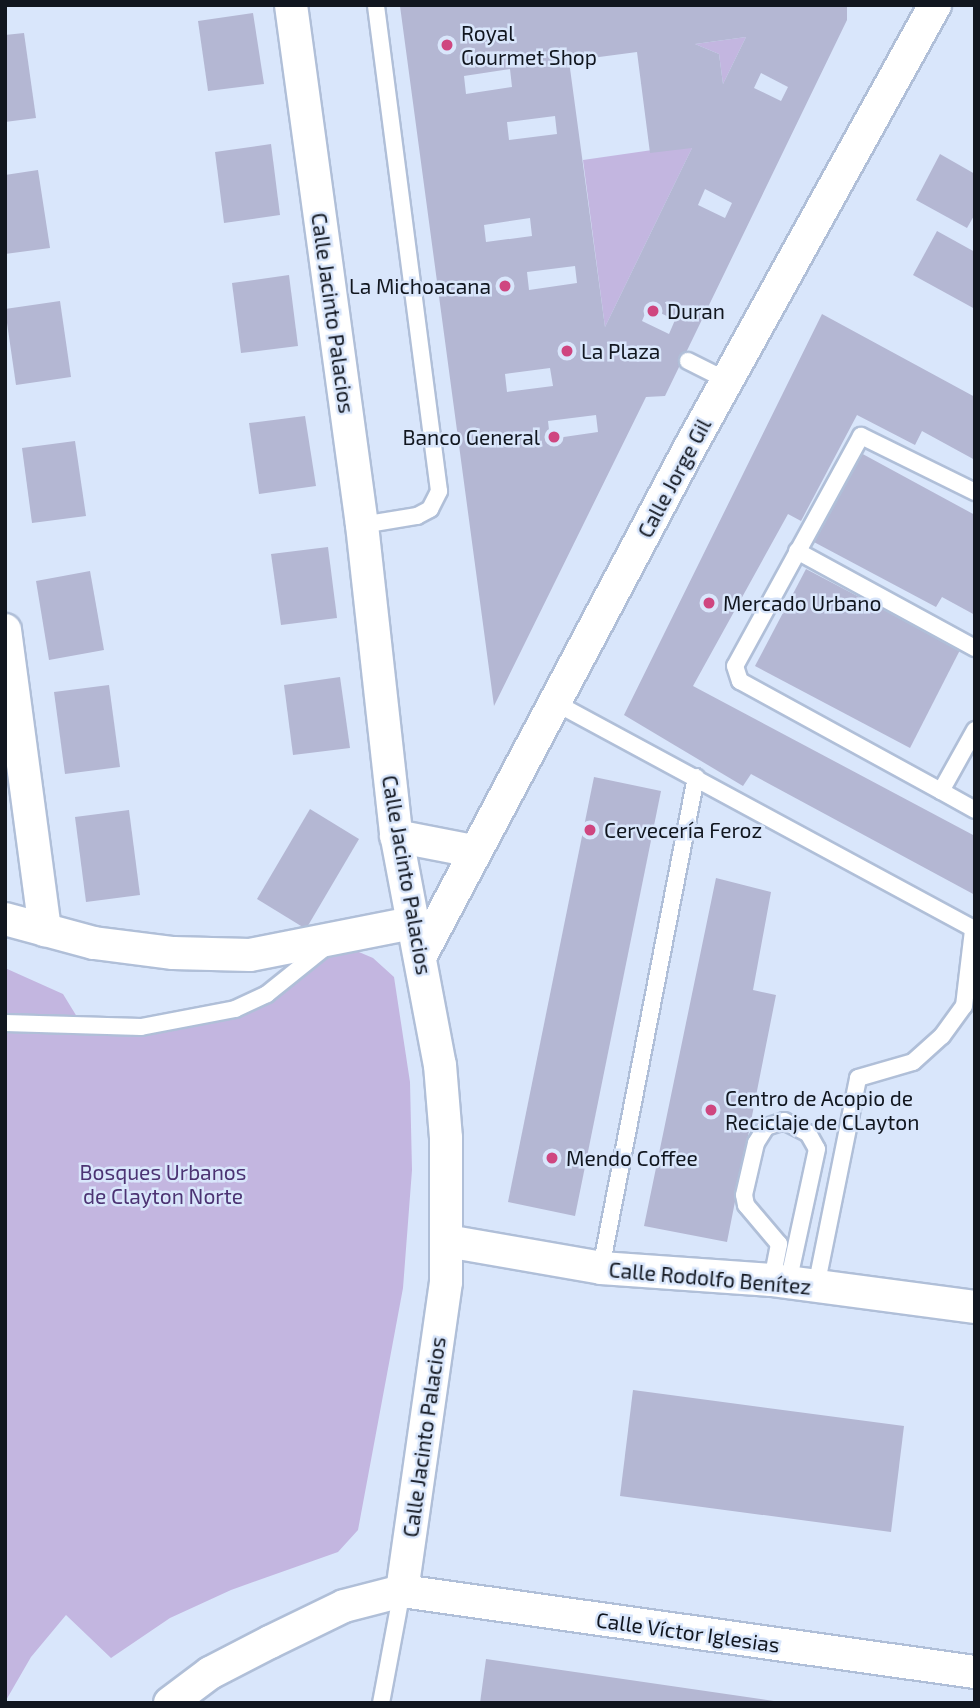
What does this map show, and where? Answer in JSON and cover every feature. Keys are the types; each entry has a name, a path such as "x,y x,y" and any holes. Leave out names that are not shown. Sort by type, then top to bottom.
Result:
{"street":[{"name":"Calle Jacinto Palacios","path":"291,5 362,524 396,836 412,923 421,955 440,1066 447,1241 402,1591"},
{"name":"Calle Jorge Gil","path":"421,955 473,851 726,380 935,5"},
{"path":"5,631 45,930"},
{"path":"396,836 473,851"},
{"path":"5,919 94,943 173,953 250,955 333,942 412,923"},
{"name":"Calle Rodolfo Benítez","path":"447,1241 601,1268 792,1283 975,1307"},
{"path":"170,1703 210,1673 344,1606 402,1591"},
{"name":"Calle Víctor Iglesias","path":"402,1591 975,1672"}],"lane":[{"path":"362,524 417,516 430,509 439,491 376,5"},
{"path":"688,361 726,380"},
{"path":"975,492 862,436 734,666 740,681 975,810"},
{"path":"797,551 975,648"},
{"path":"554,702 974,930 964,1006 942,1036 913,1062 858,1078 792,1283"},
{"path":"941,791 975,730"},
{"path":"601,1268 696,777"},
{"path":"5,1023 141,1027 235,1009 267,994 333,942"},
{"path":"784,1121 808,1133 817,1149 792,1283 779,1244 746,1205 744,1195 756,1143 766,1127 784,1121"},
{"name":"Calle Jacinto Palacios","path":"381,1703 402,1591"}],"green space":[{"path":"746,37 723,84 719,54 695,44"},
{"path":"694,144 605,327 583,160"},
{"name":"Bosques Urbanos de Clayton Norte","path":"333,941 373,958 394,977 410,1082 412,1170 403,1288 358,1530 338,1552 231,1590 170,1618 111,1658 66,1615 31,1657 5,1702 5,968 63,994 82,1025 141,1027 235,1009"}],"building":[{"name":"La Plaza","path":"847,5 847,20 665,396 646,397 494,706 400,6","holes":["746,37 723,84 719,54 695,44","637,52 650,153 692,148 605,327 569,61","510,69 512,87 466,94 464,76","761,73 788,87 781,101 754,88","555,116 557,134 509,140 507,122","705,189 732,203 725,218 698,205","530,218 532,236 486,242 484,225","575,266 577,283 529,290 527,272","648,307 675,320 669,334 642,321","550,368 553,386 507,392 505,374","596,415 598,432 550,439 548,421"]},
{"path":"253,13 264,84 208,91 198,21"},
{"path":"24,33 36,118 5,122 5,35"},
{"path":"271,144 280,215 224,223 215,152"},
{"path":"940,154 975,174 975,214 967,228 916,200"},
{"path":"38,170 50,248 5,254 5,175"},
{"path":"937,231 975,252 975,309 913,275"},
{"path":"289,275 298,346 241,353 232,283"},
{"path":"60,301 71,377 16,385 5,309"},
{"name":"Mercado Urbano","path":"822,314 975,397 975,460 922,431 915,445 857,415 801,521 788,514 693,686 975,836 975,895 751,774 743,786 624,715"},
{"path":"305,416 316,486 259,494 249,423"},
{"path":"75,441 86,516 32,523 22,448"},
{"path":"859,452 975,515 975,615 942,597 936,607 812,541"},
{"path":"328,547 337,618 281,625 271,554"},
{"path":"806,569 960,650 910,748 755,666"},
{"path":"90,571 104,650 49,660 36,581"},
{"path":"340,677 350,748 293,755 284,685"},
{"path":"109,685 120,767 65,774 54,692"},
{"path":"594,777 661,791 575,1216 508,1202"},
{"path":"310,809 359,839 306,929 257,899"},
{"path":"129,810 140,895 86,902 75,817"},
{"name":"Centro de Acopio de Reciclaje de CLayton","path":"716,878 771,892 753,990 776,995 727,1242 644,1226"},
{"path":"633,1390 904,1426 891,1532 620,1496"},
{"path":"486,1659 774,1701 774,1703 480,1703"}],"place":[{"name":"Royal Gourmet Shop","path":"447,45"},
{"name":"La Michoacana","path":"505,286"},
{"name":"Duran","path":"653,311"},
{"name":"La Plaza","path":"567,351"},
{"name":"Banco General","path":"554,437"},
{"name":"Mercado Urbano","path":"709,603"},
{"name":"Cervecería Feroz","path":"590,830"},
{"name":"Centro de Acopio de Reciclaje de CLayton","path":"711,1110"},
{"name":"Mendo Coffee","path":"552,1158"}]}
